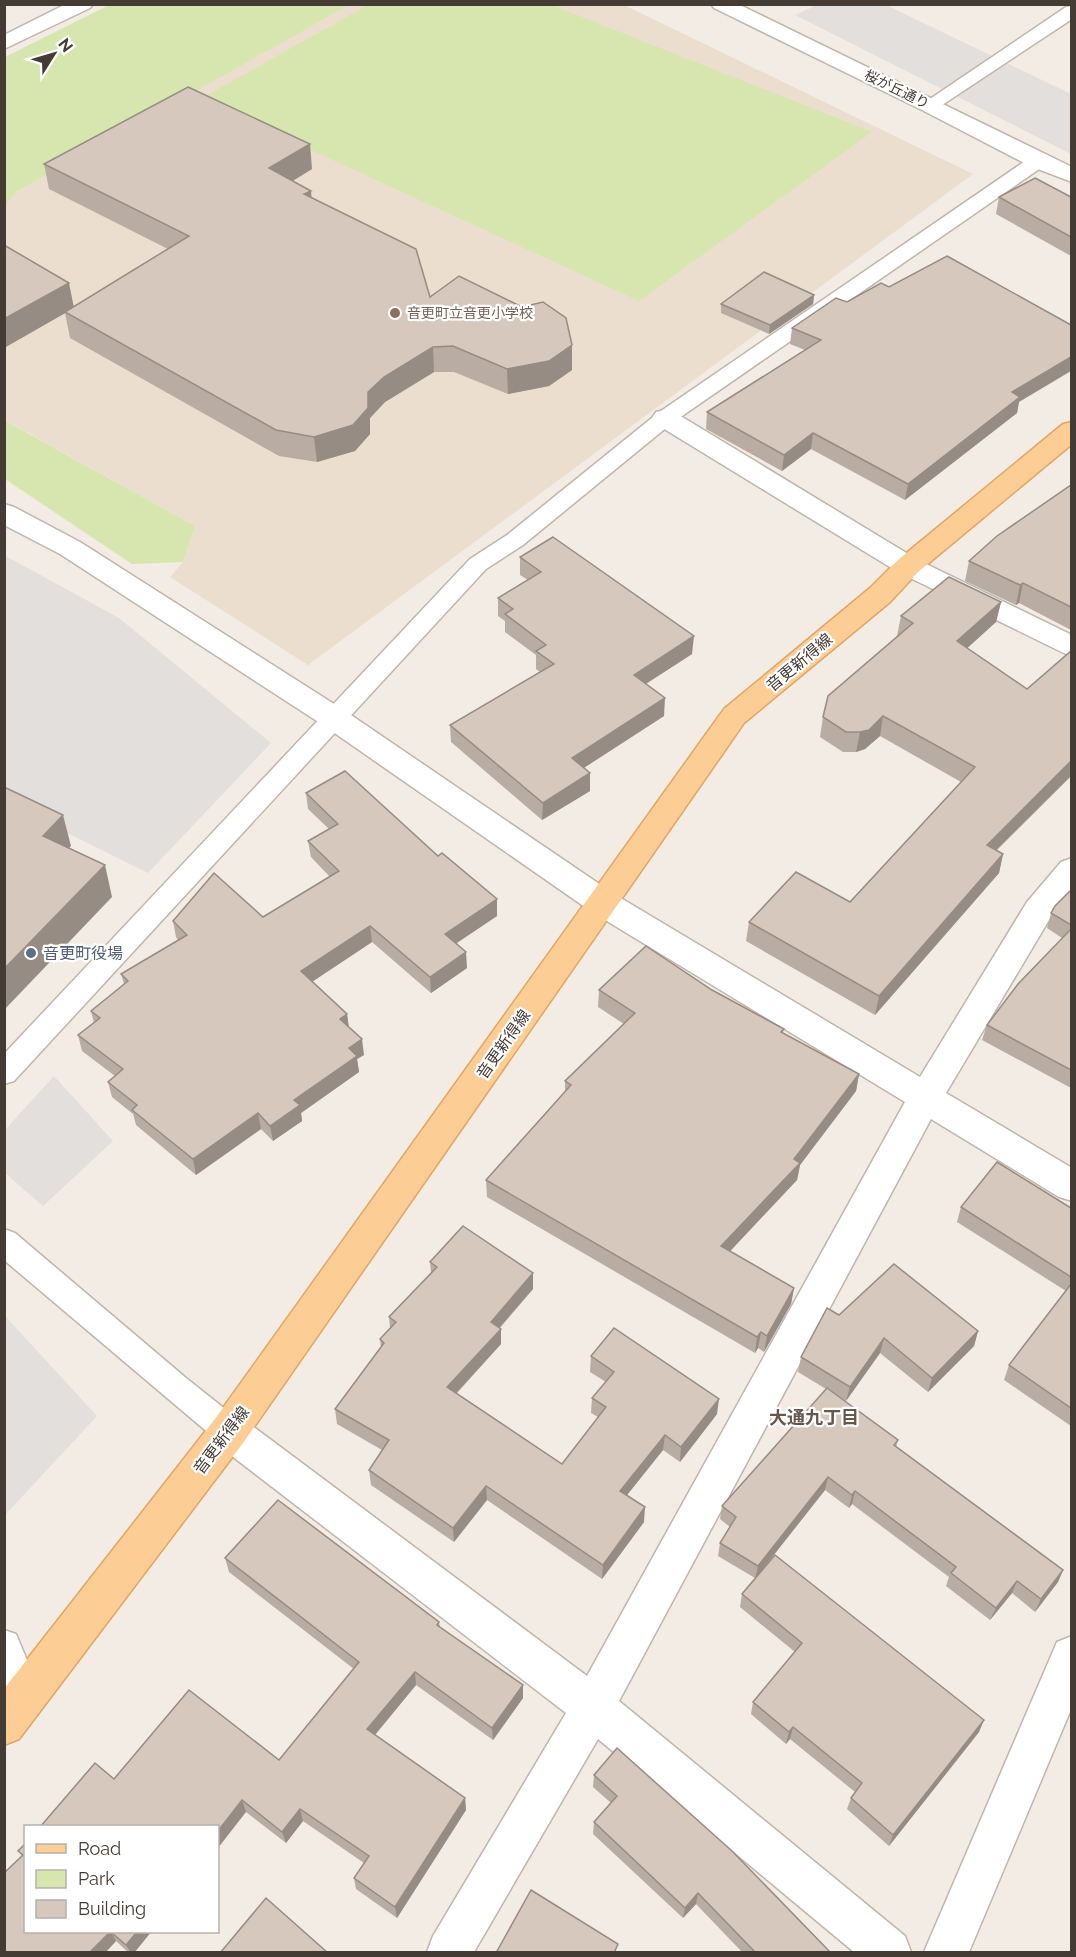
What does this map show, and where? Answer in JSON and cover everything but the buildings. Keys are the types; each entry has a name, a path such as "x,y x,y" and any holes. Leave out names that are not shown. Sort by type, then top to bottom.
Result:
{"main road":[{"name":"音更新得線","path":"4,1724 229,1431 734,716 880,595 908,566 1071,430"}],"street":[{"path":"4,43 83,4"},
{"name":"桜が丘通り","path":"721,4 930,105 1038,161 1071,175"},
{"path":"665,417 908,566 1071,647"},
{"path":"4,513 70,548 334,718 603,903 1071,1186"},
{"path":"449,1953 593,1707 925,1098 1038,911 1071,870"},
{"path":"229,1431 593,1707 889,1953"},
{"path":"946,1953 1071,1656"}],"lane":[{"path":"930,105 1071,11"},
{"path":"4,1073 478,564 515,540 665,417 1038,161"},
{"path":"4,1242 175,1388 229,1431"},
{"path":"4,1646 26,1696"}],"shaded area":[{"name":"音更町立音更小学校","path":"349,4 624,5 973,174 308,665 170,577 183,562 195,526 5,420 4,206 16,192"},
{"path":"817,5 886,5 1071,94 1071,154 795,15"},
{"path":"4,555 119,618 271,743 148,873 5,802"},
{"path":"54,1076 113,1141 43,1206 5,1173 5,1130"},
{"path":"5,1316 97,1416 5,1515"}],"green space":[{"path":"109,5 349,5 16,192 5,206 5,57"},
{"path":"368,5 552,5 872,132 639,301 200,99"},
{"path":"4,420 195,526 183,562 132,564 5,479"}],"place":[{"name":"音更町立音更小学校","path":"395,313"},
{"name":"音更町役場","path":"31,953"}],"district":[{"name":"大通九丁目","path":"814,1418"}]}
